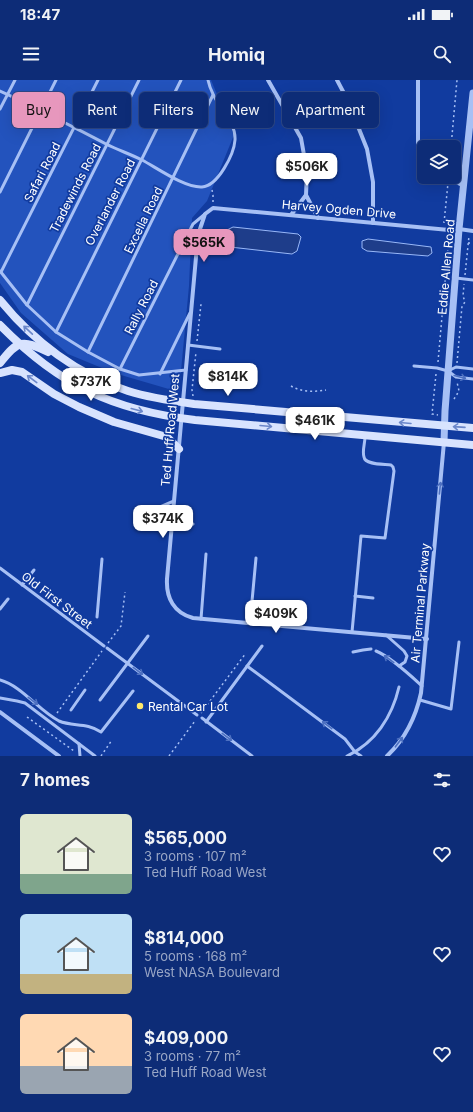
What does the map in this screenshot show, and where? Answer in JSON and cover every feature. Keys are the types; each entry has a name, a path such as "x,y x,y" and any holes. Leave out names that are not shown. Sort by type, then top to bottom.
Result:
{"main road":[{"path":"0,300 30,333 70,363"},
{"path":"0,325 34,357 65,379 103,398 141,411 181,419 473,445"},
{"path":"0,362 19,344 24,343 31,344 105,382 128,391 161,399 183,399 473,428"},
{"path":"0,373 12,370 22,372 54,394 79,407 114,422 166,437 178,449"}],"street":[{"path":"268,80 301,138 307,172 306,195 318,218"},
{"path":"337,80 347,99 367,148 372,182 372,223"},
{"path":"418,80 418,140"},
{"name":"Eddie Allen Road","path":"444,442 459,229 473,93"},
{"path":"460,184 464,186"},
{"path":"291,215 306,195"},
{"path":"205,214 213,208"},
{"name":"Harvey Ogden Drive","path":"213,208 471,231"},
{"name":"Ted Huff Road West","path":"205,214 198,235 167,584 168,594 174,606 181,613 189,617 201,619 427,639"},
{"name":"Air Terminal Parkway","path":"387,756 405,733 413,719 420,700 427,639 444,442"},
{"path":"0,712 59,756"}],"lane":[{"path":"0,109 15,80"},
{"path":"50,92 56,80"},
{"name":"Safari Road","path":"92,92 98,80"},
{"name":"Tradewinds Road","path":"27,305 140,80"},
{"name":"Overlander Road","path":"56,332 181,80"},
{"path":"77,128 174,178 193,186 203,187 210,185 222,172 235,140 233,125 213,95 208,80"},
{"path":"0,91 12,96"},
{"name":"Excella Road","path":"88,352 174,178 213,95"},
{"path":"0,192 32,128"},
{"name":"Safari Road","path":"0,272 74,128"},
{"name":"Rally Road","path":"120,369 193,224 205,214"},
{"path":"0,272 27,305 56,332 88,352 120,369 139,375 160,374 186,370"},
{"path":"456,278 473,280"},
{"path":"160,374 192,309"},
{"path":"188,345 220,349"},
{"path":"414,366 437,368 448,371 456,377 473,379"},
{"path":"448,371 456,367 473,369"},
{"path":"352,632 361,536 385,538 394,471 391,465 369,463 366,461 364,458 365,435"},
{"path":"153,510 174,501"},
{"path":"172,521 193,524"},
{"path":"201,619 206,554"},
{"path":"250,623 256,558"},
{"path":"97,617 102,559"},
{"name":"Old First Street","path":"0,569 197,715"},
{"path":"22,585 34,570"},
{"path":"356,596 374,598"},
{"path":"0,610 8,599"},
{"path":"283,626 284,616"},
{"path":"386,635 406,653 406,660 403,664 398,666"},
{"path":"100,700 148,636"},
{"path":"420,700 451,709 459,642"},
{"path":"206,722 262,646"},
{"path":"353,652 371,649"},
{"path":"376,651 383,654 422,686"},
{"path":"247,666 345,739 356,754 361,756"},
{"path":"0,680 10,684 59,721 89,726 101,732 133,691"},
{"path":"347,756 356,754 371,740 386,721 394,704 399,687"},
{"path":"71,710 85,690"},
{"path":"0,698 17,700 25,704 95,756"},
{"path":"202,718 252,756"},
{"path":"79,744 80,756"}],"path":[{"path":"452,140 457,80"},
{"path":"443,229 447,184"},
{"path":"210,185 213,195 213,208"},
{"path":"440,415 432,414 449,230"},
{"path":"456,367 462,306 465,302 463,296 468,242 471,231"},
{"path":"468,242 473,243"},
{"path":"183,399 194,396 192,390 201,304"},
{"path":"454,400 459,391 456,377"},
{"path":"291,386 297,390 315,392 326,390"},
{"path":"56,714 120,626 125,592"},
{"path":"169,756 246,653"},
{"path":"28,717 80,756"},
{"path":"101,756 112,740"}],"shaded area":[{"path":"0,80 211,80 216,92 216,128 231,128 234,135 207,201 192,218 189,286 179,392 114,373 68,354 21,313 0,283"},
{"path":"233,227 298,234 301,237 297,251 292,254 230,247 227,243 227,230"},
{"path":"368,239 431,247 432,253 428,256 367,251 362,248 362,241"}],"place":[{"name":"Rental Car Lot","path":"140,706"}]}
